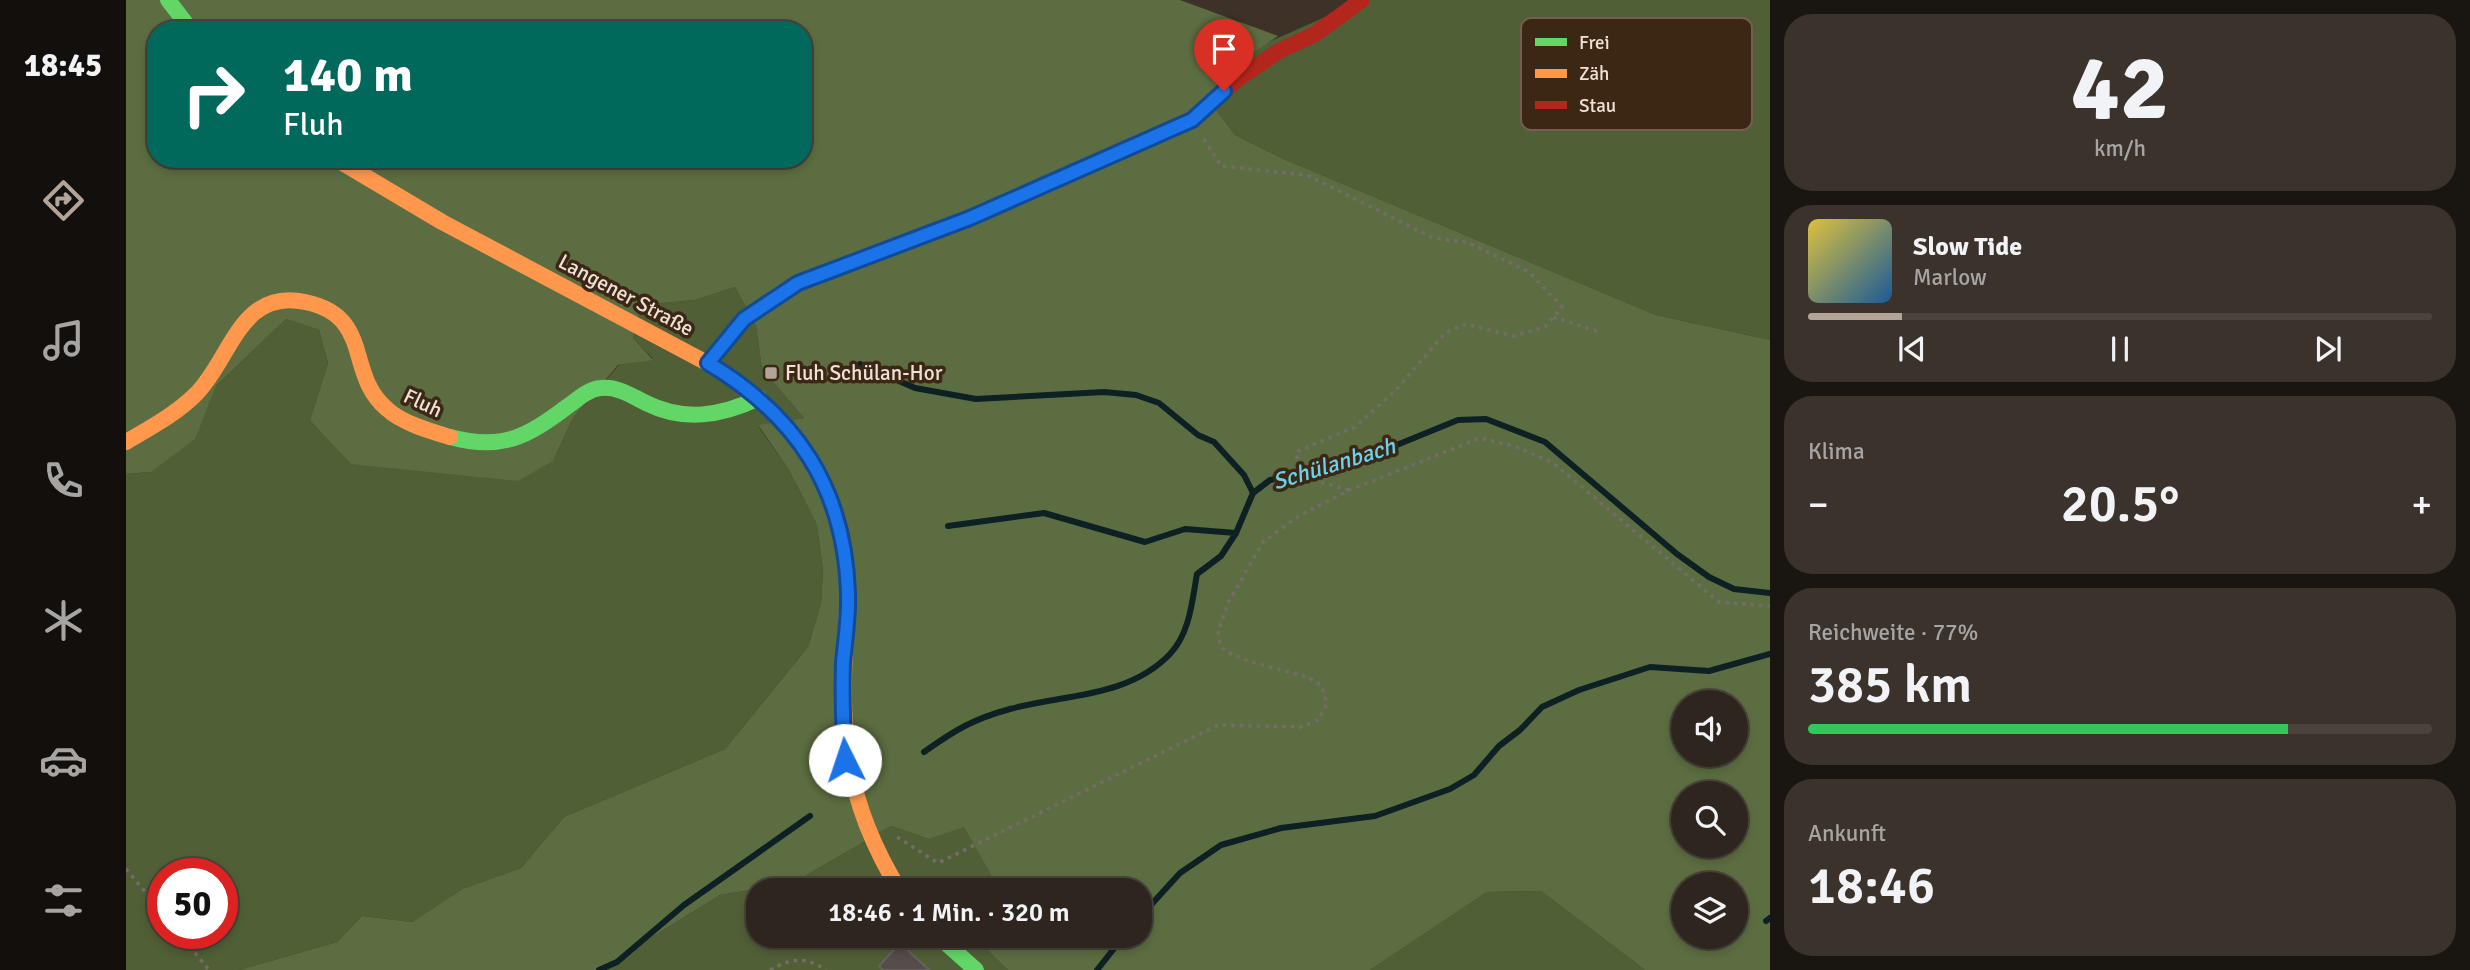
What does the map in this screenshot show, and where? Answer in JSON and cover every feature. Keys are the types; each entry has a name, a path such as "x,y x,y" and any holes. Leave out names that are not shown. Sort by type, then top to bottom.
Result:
{"street":[{"path":"168,0 184,21"},
{"path":"708,363 744,319 798,283 970,218 1192,120 1238,79 1279,51 1315,34 1362,0"},
{"name":"Langener Straße","path":"351,168 408,202 735,379 784,423 806,451 830,495 838,519 847,568 842,705 845,760 858,809 874,847 892,878"},
{"name":"Fluh","path":"126,442 169,417 202,388 245,321 258,309 277,301 299,300 340,314 356,339 369,385 384,407 432,432 471,441 503,442 527,435 596,388 619,389 657,409 691,417 727,412 759,398"},
{"path":"952,948 976,970"}],"path":[{"path":"1192,120 1221,166 1307,175 1433,238 1467,242 1529,272 1562,307 1545,327 1513,336 1466,324 1445,333 1396,390 1355,427 1296,452 1301,477 1350,490"},
{"path":"1553,317 1600,332"},
{"path":"888,830 938,863 1218,725 1301,727 1318,720 1327,704 1321,685 1307,677 1248,661 1225,651 1220,643 1218,631 1228,603 1263,542 1300,515 1350,490 1480,438 1514,446 1552,462 1719,603 1770,606"},
{"path":"126,869 147,895"},
{"path":"192,949 209,970"},
{"path":"770,970 796,958 813,962 826,970"}],"green space":[{"path":"126,0 1180,0 1278,36 1244,59 1206,96 1235,135 1286,160 1656,315 1770,340 1770,970 1645,970 1541,891 1487,892 1370,970 1008,970 985,948 1152,948 1152,878 993,878 964,827 929,839 891,826 802,878 746,878 746,891 720,895 599,970 239,970 337,942 362,916 412,922 462,889 521,868 564,817 725,749 808,647 821,603 823,571 817,525 789,470 758,425 804,418 762,369 756,326 735,287 695,300 641,305 633,338 653,360 618,365 573,418 553,461 518,481 351,464 310,420 328,363 319,330 286,319 216,386 195,439 151,472 126,474"},
{"path":"1352,0 1770,0 1770,340 1656,315 1286,160 1235,135 1206,96 1262,45 1341,10"},
{"path":"735,287 756,326 762,369 804,418 758,426 789,470 817,525 823,571 821,603 808,647 725,749 564,817 521,868 462,889 412,922 362,916 337,942 239,970 126,970 126,474 151,472 216,386 286,319 319,330 328,363 310,420 553,461 573,418 619,365 653,359 633,338 640,305 695,300"},
{"path":"891,826 929,839 964,826 993,878 802,878"},
{"path":"746,891 746,948 985,948 1008,970 599,970 720,895"},
{"path":"1541,891 1645,970 1370,970 1487,892"}],"building":[{"path":"895,948 905,948 929,970 883,970 879,966"}],"waterway":[{"path":"860,364 915,388 976,399 1104,392 1136,395 1159,403 1198,435 1214,442 1244,475 1253,493"},
{"name":"Schülanbach","path":"924,752 955,731 985,717 1031,704 1115,687 1153,668 1177,646 1186,627 1197,574 1221,556 1236,533 1253,493 1270,480 1350,464 1458,420 1486,419 1545,442 1677,554 1709,577 1734,589 1770,593"},
{"path":"948,526 1044,513 1145,542 1185,529 1236,533"},
{"name":"Schülanbach","path":"1152,904 1180,873 1221,845 1281,828 1375,816 1450,789 1474,775 1499,746 1520,730 1542,707 1579,690 1650,667 1709,671 1770,654"},
{"name":"Schülanbach","path":"599,970 617,962 684,905 810,816"},
{"path":"1766,921 1770,918"},
{"name":"Schülanbach","path":"1097,970 1114,948"}],"traffic: fast":[{"path":"168,0 184,21"},
{"path":"708,363 744,319 798,283 970,218 1041,186"},
{"path":"450,437 485,442 513,438 540,426 587,392 601,388 619,390 660,409 688,415 717,413 759,398"},
{"path":"951,948 976,970"}],"traffic: slow":[{"path":"351,168 442,222 709,364"},
{"path":"126,442 162,420 196,394 251,316 265,306 283,300 305,302 327,309 341,320 350,333 374,395 387,409 408,422 450,437"},
{"path":"847,612 844,689 848,757 865,822 893,878"}],"traffic: jam":[{"path":"1041,186 1192,119 1238,79 1279,51 1315,34 1362,0"},
{"path":"709,364 771,411 816,467 831,499 841,534 847,571 847,612"}],"place":[{"name":"Fluh Schülan-Hor","path":"771,373"}],"route":[{"path":"845,760 842,705 848,583 843,541 830,495 806,451 784,423 735,379 708,363 744,319 758,307 798,283 970,218 1192,120 1224,91"}]}
